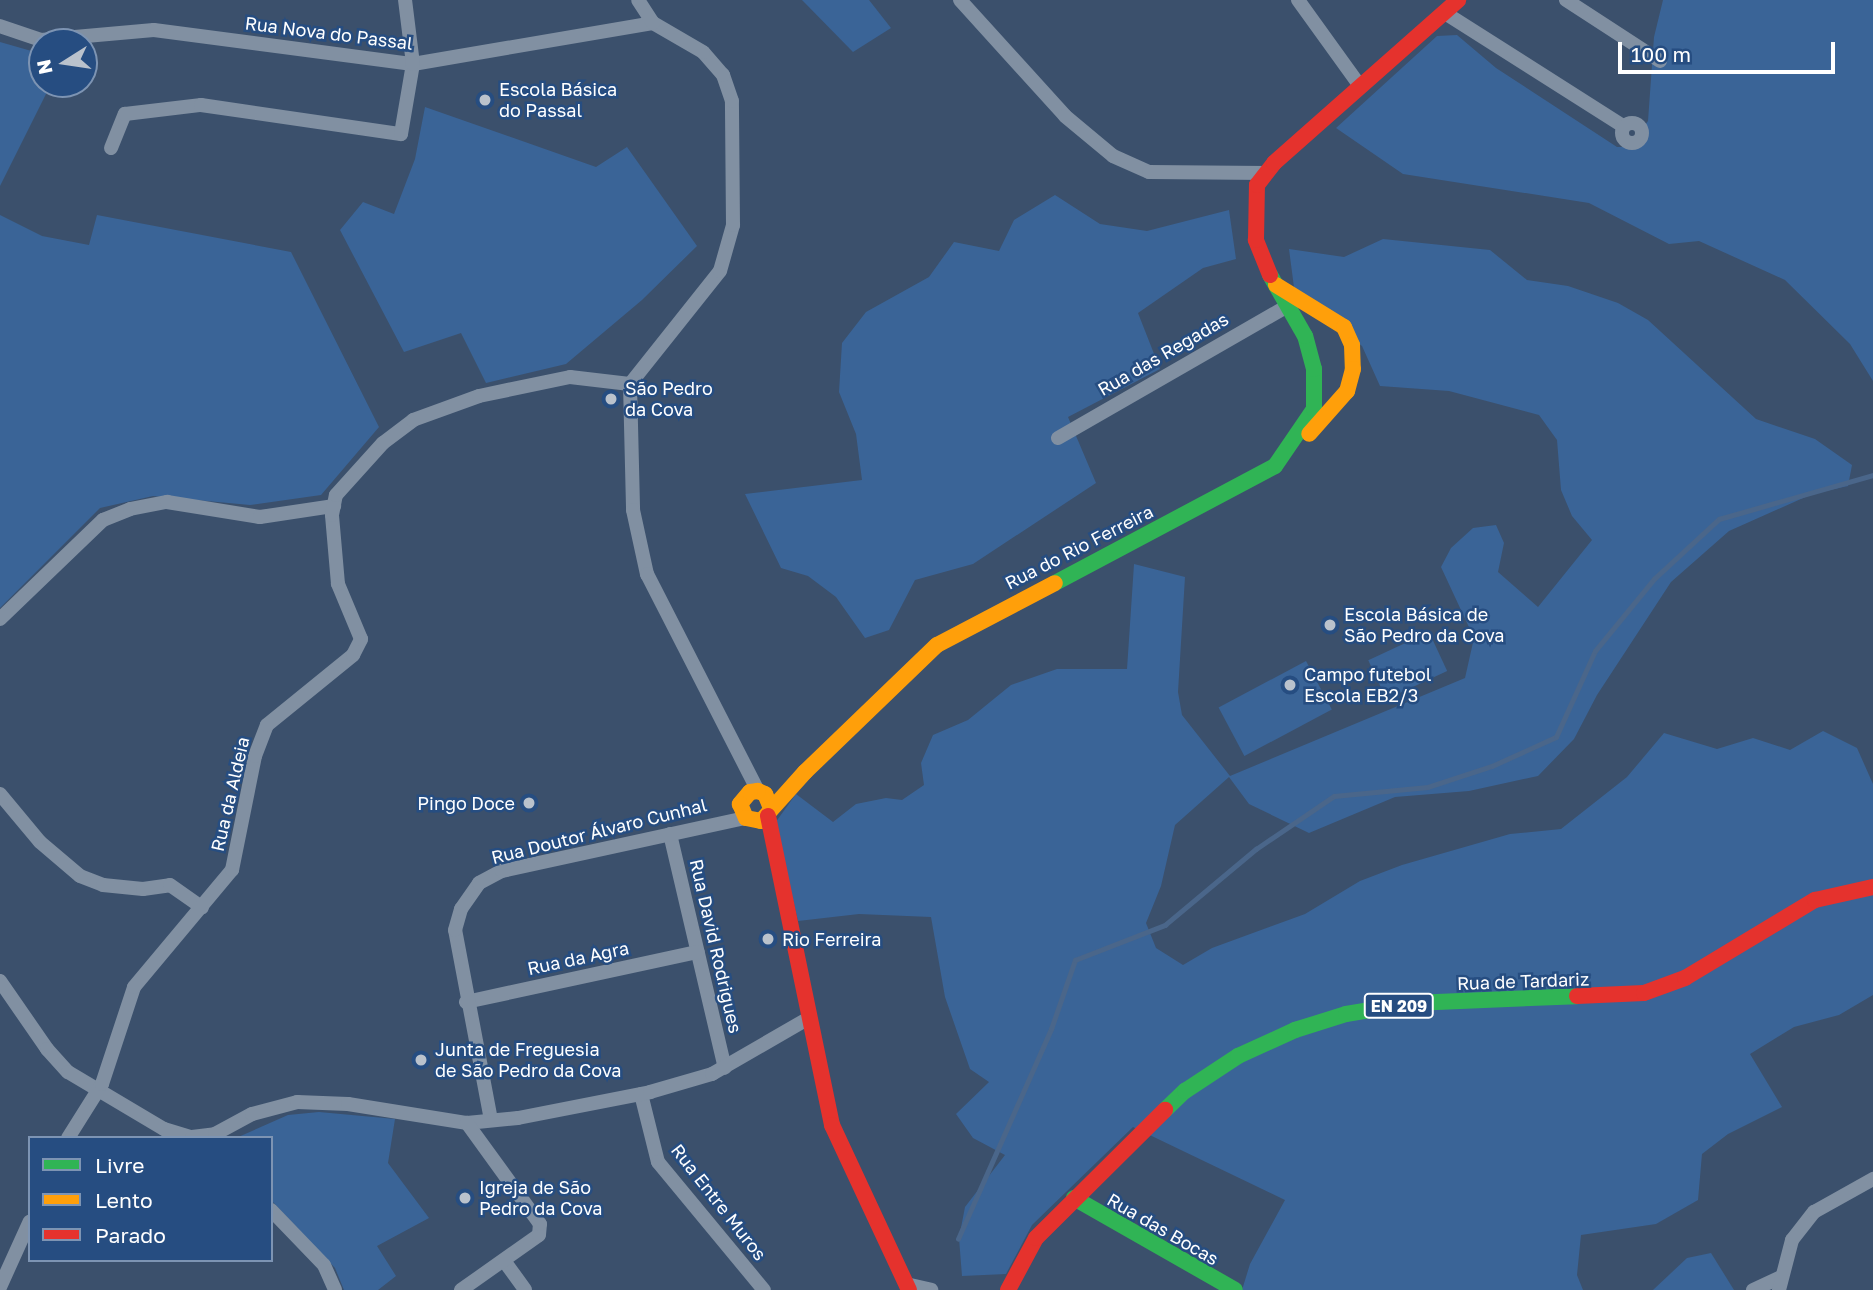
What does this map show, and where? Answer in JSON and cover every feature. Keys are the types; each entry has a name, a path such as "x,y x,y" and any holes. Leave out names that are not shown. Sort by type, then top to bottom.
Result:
{"street":[{"path":"111,148 125,114 201,105 401,134 413,64 405,0"},
{"path":"638,0 653,23 703,52 723,75 732,101 733,225 720,271 630,384 633,510 647,574 744,757 756,806 772,847 832,1125 907,1287 931,1290"},
{"path":"960,0 1065,116 1113,156 1149,172 1266,173"},
{"path":"1298,0 1360,86"},
{"name":"Rua do Rio Ferreira","path":"756,806 805,772 937,645 1275,466 1314,409 1314,369 1305,336 1276,285 1256,240 1254,211 1257,186 1266,173 1360,86 1458,0"},
{"path":"1566,0 1660,61"},
{"path":"1445,13 1623,127"},
{"name":"Rua Nova do Passal","path":"0,26 41,40 154,30 413,64 653,23"},
{"path":"1275,466 1298,447 1347,391 1353,369 1352,345 1344,327 1276,285"},
{"name":"Rua das Regadas","path":"1058,438 1288,306"},
{"path":"1305,336 1314,322 1321,320 1344,327"},
{"path":"0,619 103,520 130,509 167,502 260,517 334,506 336,495 383,443 413,420 479,396 570,377 630,384"},
{"name":"Rua da Aldeia","path":"69,1136 99,1091 134,988 232,870 255,756 267,725 353,655 361,639 338,584 334,506"},
{"path":"0,794 40,842 80,876 103,885 142,889 170,886 202,907"},
{"name":"Rua Doutor Álvaro Cunhal","path":"491,1120 466,1002 455,930 461,909 479,883 502,871 725,820 756,806"},
{"name":"Rua David Rodrigues","path":"670,834 725,1068"},
{"name":"Rua de Tardariz","path":"1005,1289 1036,1238 1074,1198 1185,1091 1238,1056 1295,1030 1346,1014 1413,1003 1644,993 1685,978 1815,900 1873,887"},
{"name":"Rua da Agra","path":"466,1002 698,952"},
{"path":"0,981 47,1049 68,1072 164,1129 186,1136"},
{"path":"204,1136 215,1134 252,1114 297,1102 348,1104 467,1123 641,1094 725,1068 809,1018"},
{"name":"Rua Entre Muros","path":"641,1094 658,1162 764,1290"},
{"path":"461,1290 505,1262 539,1235 540,1224 467,1123"},
{"path":"1753,1290 1779,1284 1792,1240 1814,1212 1873,1179"},
{"name":"Rua das Bocas","path":"1074,1198 1235,1290"},
{"path":"273,1212 324,1265 335,1290"},
{"path":"0,1287 28,1225"},
{"path":"505,1262 525,1290"}],"shaded area":[{"path":"802,0 869,0 891,28 853,52"},
{"path":"1663,0 1873,0 1873,381 1850,344 1785,280 1699,241 1669,244 1589,203 1403,174 1336,128 1437,36 1457,35 1496,68 1617,147 1629,147 1648,121 1654,37"},
{"path":"0,42 28,50 28,98 44,98 0,186"},
{"path":"425,107 596,167 627,147 697,246 642,300 566,364 486,383 461,333 404,352 340,230 363,202 394,214 415,159"},
{"path":"1055,195 1100,224 1147,231 1229,210 1236,259 1203,268 1138,313 1160,369 1068,417 1096,483 973,564 915,580 889,630 865,638 836,597 808,576 781,568 745,494 862,480 856,434 839,392 842,343 866,312 929,277 954,242 999,251 1014,220"},
{"path":"0,215 42,236 89,245 97,215 291,252 379,427 321,495 250,505 153,496 100,508 0,608"},
{"path":"1383,239 1490,250 1527,280 1568,286 1618,303 1648,320 1756,419 1815,439 1852,465 1848,486 1812,494 1729,531 1671,582 1597,695 1574,739 1538,776 1469,791 1395,797 1309,833 1249,804 1229,777 1175,825 1161,886 1146,923 1156,948 1183,965 1212,948 1305,914 1360,881 1402,865 1510,834 1561,829 1627,777 1664,733 1717,749 1753,738 1790,750 1823,731 1857,748 1873,784 1873,995 1839,1015 1794,1027 1750,1054 1782,1107 1728,1134 1702,1154 1698,1200 1656,1224 1581,1235 1577,1275 1583,1290 1242,1290 1250,1264 1285,1200 1133,1127 1032,1225 1006,1274 962,1276 959,1238 965,1207 1005,1155 973,1138 956,1114 989,1082 970,1069 945,997 931,917 859,914 798,921 775,823 796,794 833,822 856,804 886,798 902,800 924,785 921,763 933,735 968,720 1011,685 1057,669 1127,669 1134,564 1185,577 1178,692 1182,715 1230,776 1465,678 1474,638 1441,567 1451,548 1473,528 1496,525 1504,543 1498,572 1538,607 1592,540 1572,516 1561,490 1557,440 1539,415 1449,391 1380,386 1362,346 1295,295 1289,249 1344,257"},
{"path":"1429,632 1447,671 1386,699 1368,660"},
{"name":"Campo futebol Escola EB2/3","path":"1306,661 1332,710 1244,756 1219,707"},
{"path":"319,1112 395,1119 388,1163 429,1218 377,1246 396,1276 378,1290 344,1290 335,1268 273,1202 273,1136 241,1136 288,1115"},
{"path":"1711,1253 1734,1290 1653,1290 1687,1258"}],"waterway":[{"path":"958,1239 1051,1029 1075,960 1165,925 1256,849 1334,796 1428,787 1492,766 1556,737 1595,651 1654,579 1719,519 1873,475"}],"traffic: fast":[{"path":"1055,583 1275,466 1314,409 1314,369 1305,336 1270,275"},
{"path":"1165,1110 1185,1091 1238,1056 1295,1030 1346,1014 1413,1003 1577,996"},
{"path":"1074,1198 1235,1290"}],"traffic: slow":[{"path":"1276,285 1344,327 1352,345 1353,369 1347,391 1309,434"},
{"path":"771,808 765,794 758,791 750,792 740,804 746,818 761,821 805,772 937,645 1055,583"}],"traffic: jam":[{"path":"1270,275 1256,240 1257,185 1274,163 1458,0"},
{"path":"768,816 832,1125 909,1290"},
{"path":"1577,996 1644,993 1685,978 1815,900 1873,887"},
{"path":"1008,1290 1036,1238 1165,1110"}],"place":[{"name":"Escola Básica do Passal","path":"485,100"},
{"name":"São Pedro da Cova","path":"611,399"},
{"name":"Escola Básica de São Pedro da Cova","path":"1330,625"},
{"name":"Campo futebol Escola EB2/3","path":"1290,685"},
{"name":"Pingo Doce","path":"529,803"},
{"name":"Rio Ferreira","path":"768,939"},
{"name":"Junta de Freguesia de São Pedro da Cova","path":"421,1060"},
{"name":"Igreja de São Pedro da Cova","path":"465,1198"}]}
